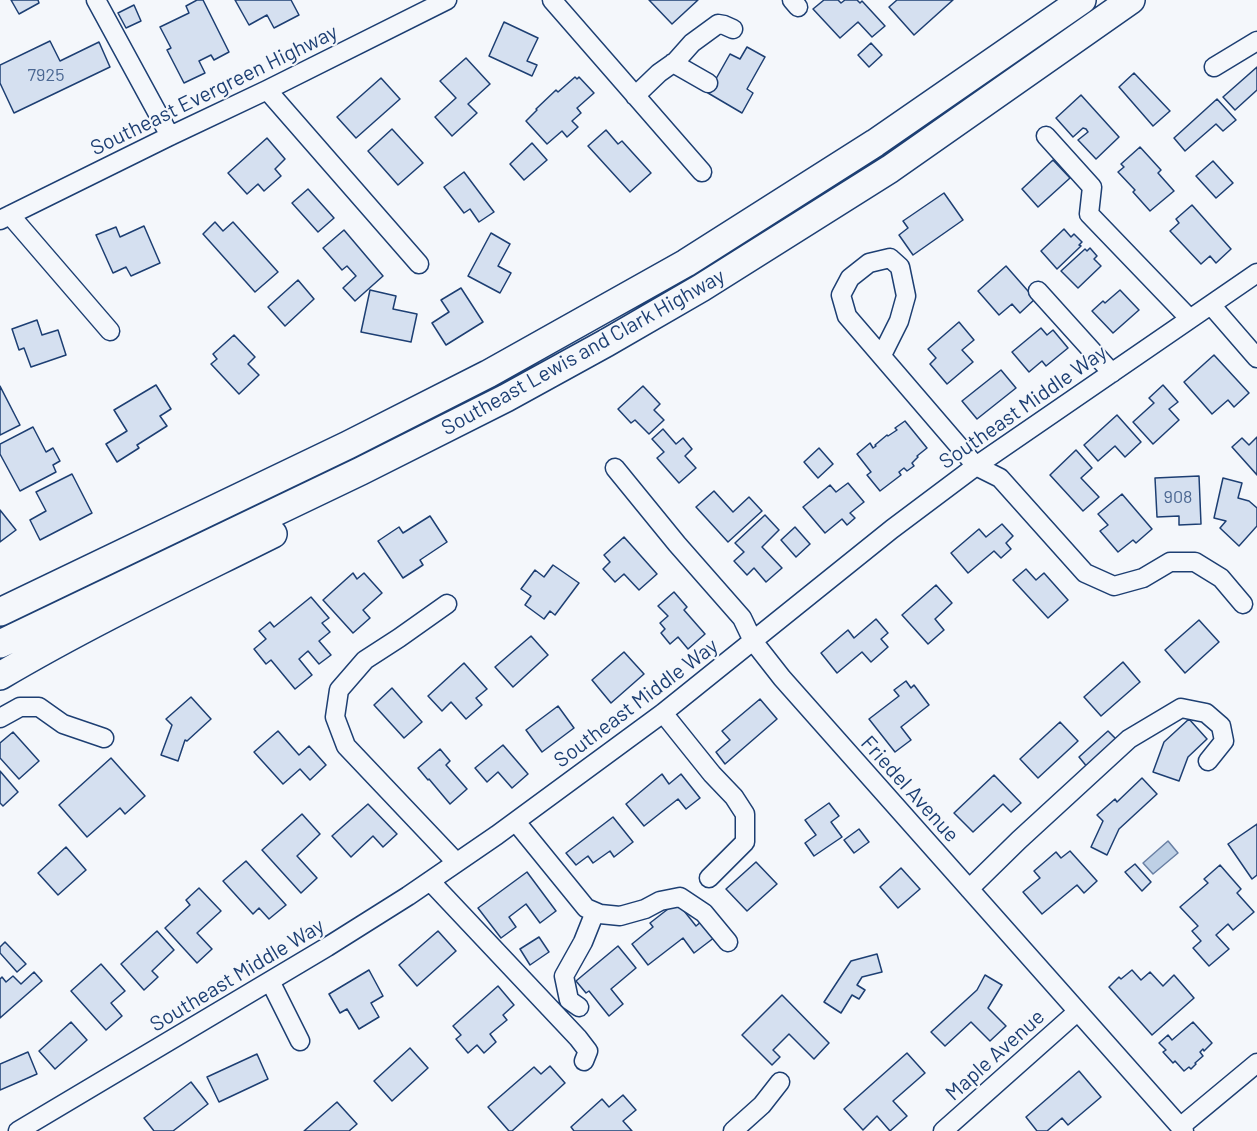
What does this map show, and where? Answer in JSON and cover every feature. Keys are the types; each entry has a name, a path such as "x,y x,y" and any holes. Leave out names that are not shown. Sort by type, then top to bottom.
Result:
{"highway":[{"name":"Southeast Lewis and Clark Highway","path":"0,612 348,445 478,379 686,263 875,143 1082,0"},
{"name":"Southeast Lewis and Clark Highway","path":"0,644 361,471 506,398 606,343 701,288 890,169 1131,0"},
{"path":"0,676 71,636 286,527 361,471"},
{"path":"0,592 92,568"}],"street":[{"path":"96,0 170,136"},
{"name":"Southeast Evergreen Highway","path":"5,218 447,0"},
{"path":"552,0 702,172"},
{"path":"635,96 692,43 717,24 733,29"},
{"path":"1214,67 1257,41"},
{"path":"673,63 708,83"},
{"path":"267,90 419,264"},
{"path":"1046,136 1092,187 1089,214 1190,319"},
{"path":"5,218 110,331"},
{"path":"882,355 899,321 906,296 900,267 890,258 868,263 850,278 841,295 847,316 976,466 1000,478 1085,573 1114,586 1143,579 1170,562 1195,562 1221,578 1243,604"},
{"name":"Southeast Middle Way","path":"18,1131 398,903 516,822 663,713 892,529 976,466 1257,273"},
{"path":"1038,291 1112,373"},
{"path":"1211,305 1257,358"},
{"name":"Friedel Avenue","path":"615,468 742,618 753,641 782,678 1182,1129"},
{"path":"447,604 365,660 339,690 335,717 346,746 456,862"},
{"path":"0,718 20,707 39,707 63,724 104,738"},
{"path":"969,889 1129,739 1181,708 1206,713 1221,726 1224,741 1208,761"},
{"path":"663,713 712,774 734,797 745,814 745,842 709,879"},
{"path":"516,822 586,908 600,914 620,916 645,909 660,901 680,897 704,913 728,942"},
{"path":"430,881 578,1038 588,1051 584,1061"},
{"path":"579,1007 569,1000 564,976 583,942 595,912"},
{"path":"270,981 300,1041"},
{"name":"Maple Avenue","path":"944,1131 1077,1012"},
{"path":"1182,1129 1257,1063"},
{"path":"733,1131 762,1105 780,1082"}],"water":[{"path":"1168,841 1178,853 1153,874 1143,863"}],"building":[{"path":"11,0 38,0 39,3 19,14"},
{"path":"197,0 203,0 229,52 214,60 211,55 199,61 205,73 184,83 167,50 171,48 160,27 189,13 186,6"},
{"path":"235,0 291,0 299,15 274,28 267,15 249,25"},
{"path":"649,0 698,0 672,24"},
{"path":"824,0 838,0 841,3 845,0 857,0 860,3 862,1 885,26 872,37 858,22 840,38 813,9"},
{"path":"897,0 953,0 914,35 889,7"},
{"path":"134,5 141,21 126,28 118,13"},
{"path":"504,22 538,38 527,61 537,65 532,76 489,56"},
{"path":"50,41 60,61 99,42 110,67 14,113 0,83 0,65"},
{"path":"871,43 882,55 869,67 858,55"},
{"path":"747,47 765,57 747,89 753,93 742,113 708,93 730,54 740,59"},
{"path":"466,58 490,84 468,104 477,113 452,136 435,117 456,98 440,81"},
{"path":"1257,67 1257,90 1235,110 1223,97"},
{"path":"1134,73 1170,111 1153,126 1119,87"},
{"path":"575,77 577,79 579,77 594,93 577,108 581,113 572,121 578,127 567,137 562,131 547,144 526,121 556,90 558,92"},
{"path":"381,78 400,99 356,138 337,117"},
{"path":"1081,95 1119,137 1096,159 1078,140 1088,132 1086,129 1083,128 1073,137 1056,118"},
{"path":"1217,99 1236,120 1223,131 1216,124 1185,151 1174,138"},
{"path":"392,129 423,163 398,185 368,151"},
{"path":"606,130 618,144 622,141 651,173 630,192 588,146"},
{"path":"267,138 285,159 275,169 281,176 264,191 258,184 247,194 228,173"},
{"path":"532,143 547,160 524,180 510,164"},
{"path":"1140,147 1161,170 1158,173 1174,191 1150,211 1118,172 1124,167 1121,164"},
{"path":"1053,160 1070,178 1038,207 1022,189"},
{"path":"1213,161 1233,183 1216,198 1196,176"},
{"path":"464,172 494,212 479,222 470,209 464,213 444,187"},
{"path":"308,189 334,218 318,232 292,203"},
{"path":"944,193 963,220 913,255 899,235 908,228 903,221"},
{"path":"1192,205 1231,249 1216,263 1210,256 1201,264 1170,231 1179,223 1176,219"},
{"path":"215,222 223,231 233,222 278,272 255,292 203,234"},
{"path":"144,226 160,263 131,276 126,267 113,273 96,235 116,227 120,237"},
{"path":"1064,229 1071,237 1074,234 1082,242 1079,245 1081,246 1057,269 1041,251"},
{"path":"344,230 383,276 355,301 343,288 356,276 347,266 342,270 323,248"},
{"path":"491,233 510,244 498,266 511,273 500,293 468,276"},
{"path":"1090,248 1097,256 1094,259 1101,266 1078,288 1061,271 1085,249 1087,251"},
{"path":"1006,266 1035,299 1020,313 1012,304 999,315 978,291"},
{"path":"298,280 314,299 285,326 268,307"},
{"path":"461,288 483,322 446,345 432,323 449,312 441,300"},
{"path":"370,290 396,296 393,309 417,314 411,342 361,332"},
{"path":"1120,290 1139,310 1113,333 1092,311"},
{"path":"37,320 42,335 58,330 66,355 31,367 24,348 19,350 12,329"},
{"path":"959,322 974,340 962,350 973,362 947,384 930,364 936,358 928,349"},
{"path":"1041,328 1047,335 1053,330 1068,348 1046,366 1042,361 1029,372 1012,352"},
{"path":"234,335 255,357 248,364 259,375 239,394 211,364 217,359 213,354"},
{"path":"1214,355 1249,393 1234,407 1228,400 1212,414 1184,382"},
{"path":"1001,370 1016,388 977,419 962,401"},
{"path":"156,385 171,409 160,416 167,426 137,445 139,448 117,462 106,444 127,431 114,410"},
{"path":"1163,385 1178,402 1169,409 1179,420 1153,444 1133,422 1154,403 1149,398"},
{"path":"0,386 20,425 0,435"},
{"path":"643,386 660,404 654,410 664,420 649,434 635,420 631,423 618,409"},
{"path":"1117,415 1141,442 1125,457 1115,446 1098,461 1084,445"},
{"path":"905,421 927,448 917,456 912,463 914,466 907,471 904,468 899,472 901,475 880,491 867,475 871,472 857,454 870,443 873,448 876,446"},
{"path":"33,427 46,452 53,448 60,461 53,465 56,472 20,491 0,454 0,444"},
{"path":"663,429 676,444 683,438 692,449 685,456 696,468 679,483 657,458 664,452 652,439"},
{"path":"1257,437 1257,475 1232,447 1242,438 1249,445"},
{"path":"819,448 833,464 818,478 804,462"},
{"path":"1076,450 1092,468 1081,478 1099,497 1083,511 1050,475"},
{"path":"72,474 92,513 40,540 30,520 46,511 36,492"},
{"path":"1199,476 1201,524 1179,525 1179,516 1157,517 1155,478"},
{"path":"1223,478 1242,483 1238,498 1249,501 1257,508 1257,526 1239,546 1220,528 1226,521 1214,518"},
{"path":"848,483 864,502 850,513 855,518 847,525 842,519 825,533 803,507 830,485 836,492"},
{"path":"714,491 733,512 749,497 762,511 728,542 696,507"},
{"path":"1122,494 1152,529 1136,543 1133,540 1118,552 1100,531 1108,525 1098,514"},
{"path":"0,510 16,530 0,542"},
{"path":"765,515 779,530 762,547 782,568 766,582 754,568 747,575 734,561 744,552 735,543"},
{"path":"430,516 447,542 420,560 423,565 403,578 378,541 399,527 403,533"},
{"path":"1002,524 1013,536 1006,543 1011,549 1001,558 994,551 968,573 951,553 979,529 986,537"},
{"path":"795,527 810,544 796,557 781,540"},
{"path":"624,537 657,574 639,590 624,574 615,582 603,569 610,562 604,555"},
{"path":"553,565 579,583 555,615 550,611 544,619 525,605 531,596 521,589 535,570 544,577"},
{"path":"1026,569 1036,580 1044,573 1068,600 1048,618 1013,580"},
{"path":"353,573 357,579 364,573 382,593 363,610 370,618 353,633 323,600"},
{"path":"936,585 952,603 935,619 944,630 928,644 902,615"},
{"path":"674,592 687,607 684,610 705,634 688,649 678,637 670,644 661,633 665,629 660,623 668,616 658,606"},
{"path":"311,597 329,618 322,623 330,632 319,641 331,655 319,664 308,651 299,659 312,675 295,689 271,660 266,664 254,649 266,639 259,631 270,622 274,627"},
{"path":"876,619 888,633 881,639 888,647 871,662 862,652 837,673 821,653 848,630 854,638"},
{"path":"1199,620 1219,642 1185,673 1165,650"},
{"path":"531,636 548,655 513,687 495,667"},
{"path":"624,652 644,674 611,703 592,680"},
{"path":"1123,662 1140,682 1101,716 1084,697"},
{"path":"464,663 487,689 476,698 482,705 466,719 451,702 442,711 428,696"},
{"path":"906,681 911,688 914,685 929,705 901,727 911,740 895,752 869,719 899,696 894,690"},
{"path":"392,688 422,722 404,738 374,705"},
{"path":"191,697 211,719 187,741 185,740 178,761 161,755 172,725 166,719"},
{"path":"760,699 777,719 725,764 716,752 730,740 722,731"},
{"path":"558,706 574,728 542,752 526,730"},
{"path":"1189,719 1207,739 1188,757 1179,781 1153,772 1164,742"},
{"path":"1060,722 1078,741 1038,778 1020,759"},
{"path":"278,731 299,755 309,746 326,765 310,780 300,769 283,784 254,752"},
{"path":"1108,731 1118,741 1088,768 1079,757"},
{"path":"13,732 39,761 19,779 0,758 0,743"},
{"path":"503,745 528,774 512,788 498,772 487,782 475,768"},
{"path":"440,749 450,761 446,765 467,789 450,804 418,768"},
{"path":"111,758 145,796 125,814 120,808 87,837 59,805"},
{"path":"0,771 18,792 3,806 0,803"},
{"path":"662,774 669,784 681,774 700,798 686,809 678,799 644,826 626,804"},
{"path":"994,775 1021,803 1011,812 1003,804 973,832 954,813"},
{"path":"1142,778 1157,794 1119,829 1107,855 1091,847 1103,821 1097,815 1115,799 1117,802"},
{"path":"829,803 839,816 831,822 842,837 814,856 805,843 816,835 805,820"},
{"path":"368,804 397,834 383,847 373,836 351,857 332,836"},
{"path":"302,814 320,834 297,856 317,878 301,893 262,850"},
{"path":"613,817 633,842 614,857 610,851 593,863 588,856 576,865 566,853"},
{"path":"1257,824 1257,875 1252,879 1228,844"},
{"path":"859,829 869,842 854,853 844,840"},
{"path":"66,847 86,870 58,895 38,873"},
{"path":"1070,851 1097,881 1084,893 1077,885 1042,914 1023,892 1040,878 1034,871 1056,852 1061,858"},
{"path":"246,861 286,905 269,919 259,908 253,914 223,881"},
{"path":"756,862 777,884 747,911 726,889"},
{"path":"1135,864 1151,882 1142,891 1125,872"},
{"path":"1220,865 1241,889 1237,893 1254,912 1233,930 1228,924 1216,935 1229,949 1209,966 1193,948 1201,941 1192,931 1198,926 1180,907 1208,883 1204,879"},
{"path":"901,868 920,889 898,908 880,887"},
{"path":"527,872 556,911 540,923 526,904 509,917 516,927 501,938 478,908"},
{"path":"199,888 221,911 197,933 212,949 197,963 165,928 190,905 186,900"},
{"path":"677,902 696,926 702,921 715,937 694,953 683,938 648,965 632,944 653,927 650,923"},
{"path":"157,931 174,950 152,971 158,977 144,990 121,964"},
{"path":"438,931 456,951 417,986 399,965"},
{"path":"539,937 549,952 530,965 520,949"},
{"path":"5,942 26,964 17,972 0,953 0,947"},
{"path":"618,946 636,968 611,989 623,1004 609,1016 589,991 586,993 576,981"},
{"path":"877,954 882,972 862,977 857,985 865,990 859,999 852,995 841,1013 824,1002 851,961"},
{"path":"101,964 125,991 111,1003 122,1016 106,1030 71,991"},
{"path":"369,970 383,996 371,1003 379,1017 359,1029 347,1009 340,1013 329,994"},
{"path":"1132,970 1141,980 1150,972 1163,986 1174,975 1194,998 1152,1035 1109,987 1119,977 1121,979"},
{"path":"34,972 42,981 0,1018 0,979 2,977 6,982 13,976 21,984"},
{"path":"985,975 1002,985 988,1008 1006,1026 990,1041 971,1022 945,1046 931,1032 977,990"},
{"path":"498,986 514,1005 503,1015 507,1020 490,1034 496,1042 484,1053 477,1045 468,1053 456,1039 461,1035 453,1026"},
{"path":"782,995 829,1043 814,1059 789,1034 773,1050 780,1057 772,1065 742,1035"},
{"path":"71,1022 87,1040 55,1069 39,1051"},
{"path":"1193,1022 1212,1043 1200,1052 1203,1056 1191,1069 1189,1067 1184,1071 1163,1052 1166,1050 1159,1043 1168,1035 1172,1040"},
{"path":"410,1048 428,1068 392,1101 374,1081"},
{"path":"28,1052 37,1074 0,1090 0,1064"},
{"path":"907,1053 925,1073 893,1101 907,1116 890,1131 877,1116 863,1130 844,1109"},
{"path":"257,1054 268,1079 219,1102 207,1077"},
{"path":"550,1066 565,1083 512,1131 509,1131 488,1107 534,1067 541,1074"},
{"path":"1079,1071 1101,1097 1068,1125 1062,1118 1047,1131 1037,1131 1026,1117"},
{"path":"191,1082 208,1104 173,1131 154,1131 144,1118"},
{"path":"623,1095 636,1110 623,1121 632,1131 574,1131 571,1127 602,1099 609,1107"},
{"path":"337,1102 357,1124 349,1131 304,1131"}]}
